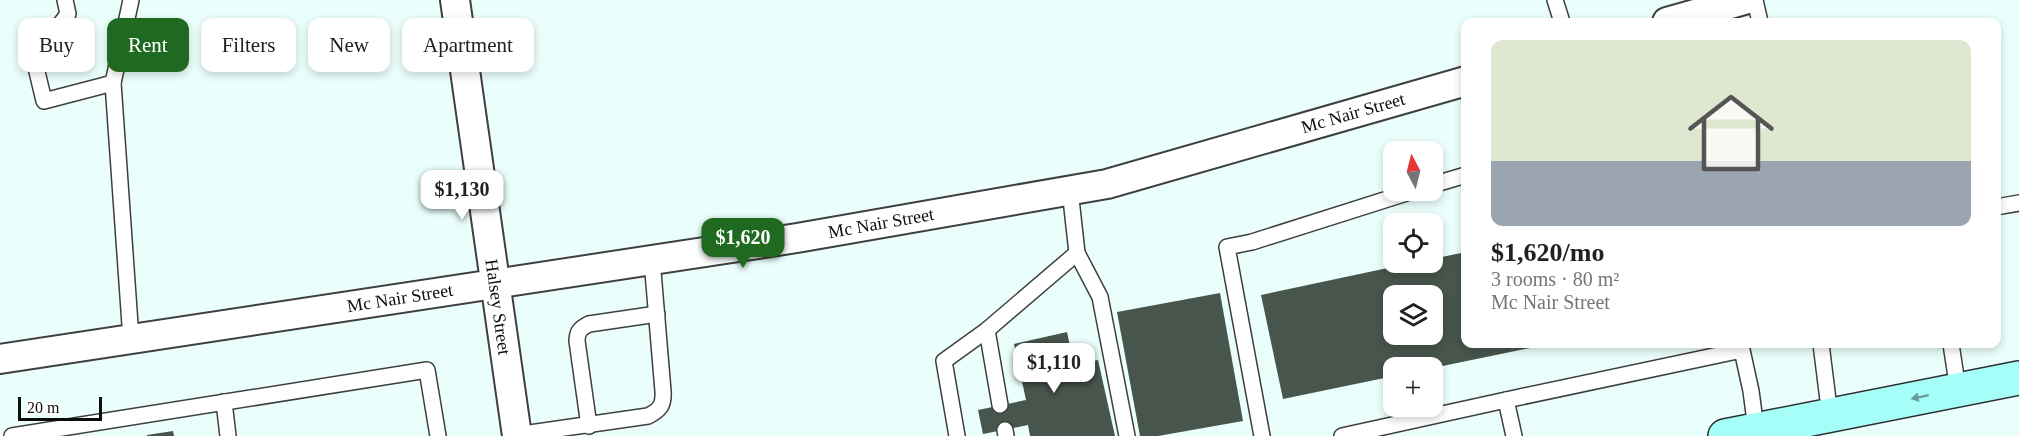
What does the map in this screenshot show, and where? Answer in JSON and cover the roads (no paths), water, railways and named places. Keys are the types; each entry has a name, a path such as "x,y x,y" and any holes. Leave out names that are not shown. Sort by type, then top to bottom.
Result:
{"main road":[{"path":"1725,436 2005,381 2019,402"}],"street":[{"name":"Halsey Street","path":"455,0 517,435"},
{"path":"1681,18 1744,0"},
{"name":"Mc Nair Street","path":"0,359 797,238 1107,184 1461,82"}],"lane":[{"path":"65,0 68,14 34,59 44,101 113,83"},
{"path":"131,0 113,83 131,339"},
{"path":"1555,0 1561,18"},
{"path":"1755,0 1759,18"},
{"path":"1443,182 1461,176"},
{"path":"1070,190 1077,253 1100,297 1128,436"},
{"path":"1262,436 1227,247 1252,242 1383,200"},
{"path":"2001,206 2019,203"},
{"path":"957,436 944,361 987,330 1077,253"},
{"path":"517,435 589,426 648,416 659,411 664,401 652,260"},
{"path":"589,426 577,341 581,328 590,324 657,314"},
{"path":"987,330 1000,405"},
{"path":"1822,348 1830,416"},
{"path":"1952,348 1958,390"},
{"path":"1342,436 1742,350 1756,429"},
{"path":"12,436 427,370 438,436"},
{"path":"1506,400 1514,436"},
{"path":"224,402 228,436"}]}
